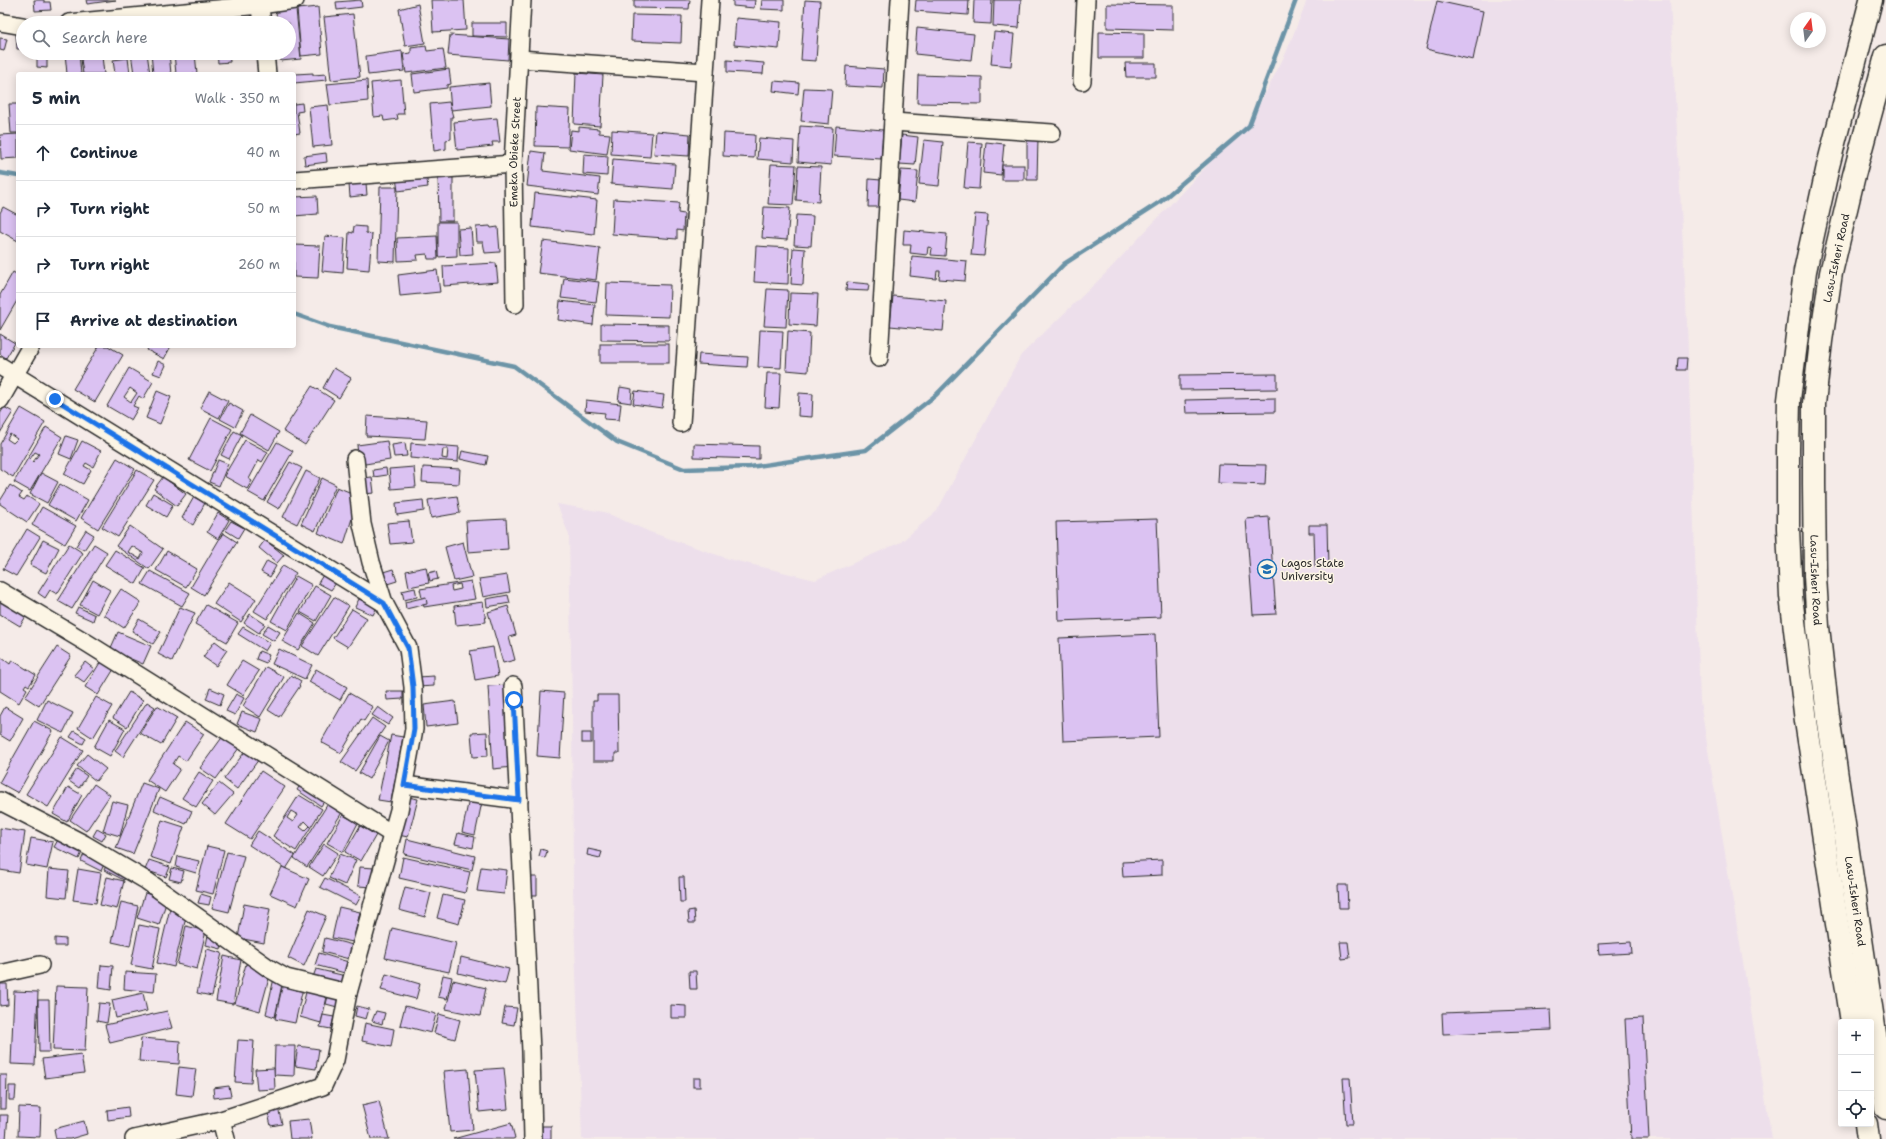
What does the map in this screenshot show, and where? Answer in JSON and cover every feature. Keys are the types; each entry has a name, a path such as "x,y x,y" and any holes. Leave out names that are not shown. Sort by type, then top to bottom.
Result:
{"main road":[{"name":"Lasu-Isheri Road","path":"1852,1019 1806,721 1792,596 1788,528 1788,443 1789,400 1805,271 1828,166 1870,0"},
{"name":"Lasu-Isheri Road","path":"1886,56 1854,175 1831,273 1814,403 1814,492 1815,576 1818,626 1828,716 1886,1108"},
{"path":"1866,1127 1868,1139"}],"street":[{"path":"133,16 260,2 295,0"},
{"name":"Emeka Obieke Street","path":"515,304 513,164 522,0"},
{"path":"681,423 710,0"},
{"path":"879,358 900,0"},
{"path":"1082,81 1086,0"},
{"path":"260,2 261,16"},
{"path":"0,22 16,25"},
{"path":"519,59 705,72"},
{"path":"266,60 267,72"},
{"path":"893,122 1052,133"},
{"path":"296,180 513,164"},
{"path":"0,400 30,348"},
{"path":"0,366 384,603"},
{"path":"134,1139 221,1120 323,1086 335,1060 348,993 399,810 414,729 413,687 408,648 384,603 371,562 362,524 355,458"},
{"path":"0,591 87,643 392,834"},
{"path":"513,686 519,800 522,900 531,1051 533,1139"},
{"path":"404,785 519,800"},
{"path":"0,801 84,844 147,881 281,975 305,983 348,993"},
{"path":"0,974 40,965"},
{"path":"221,1120 226,1139"}],"shaded area":[{"name":"Lagos State University","path":"1307,0 1670,0 1687,322 1700,701 1772,1139 582,1139 573,891 569,535 557,504 604,512 650,532 729,559 815,580 901,542 937,511 1021,355 1106,273 1253,117 1286,53"}],"building":[{"path":"34,0 44,0 44,2 50,2 51,10 35,11"},
{"path":"86,0 116,0 87,4"},
{"path":"361,0 362,7 337,10 336,2"},
{"path":"431,0 464,0 466,30 433,32"},
{"path":"634,0 690,0 689,9 634,8"},
{"path":"733,0 755,0 754,8 733,6"},
{"path":"762,0 784,0 784,10 761,9"},
{"path":"805,0 820,1 816,61 801,60"},
{"path":"916,0 969,0 968,15 915,11"},
{"path":"974,0 992,0 991,24 973,23"},
{"path":"994,0 1021,0 1019,28 993,26"},
{"path":"1437,1 1483,11 1473,60 1426,49"},
{"path":"418,4 425,43 405,46 399,9"},
{"path":"1107,4 1173,5 1173,30 1107,28"},
{"path":"318,7 322,54 301,56 297,9"},
{"path":"296,9 301,59 296,60 296,16 276,16 276,11"},
{"path":"353,14 360,77 331,80 324,17"},
{"path":"632,15 682,16 681,43 631,41"},
{"path":"736,18 781,22 779,49 734,45"},
{"path":"472,23 507,23 507,37 472,36"},
{"path":"917,28 974,34 971,60 915,54"},
{"path":"994,32 1014,34 1011,66 991,64"},
{"path":"1099,32 1144,33 1144,58 1099,58"},
{"path":"450,35 509,39 508,60 448,55"},
{"path":"0,38 7,39 4,51 0,50"},
{"path":"426,46 427,51 443,49 446,68 406,73 403,54 411,53 411,48"},
{"path":"402,51 404,71 368,75 366,56"},
{"path":"37,60 47,60 47,68 37,67"},
{"path":"66,60 80,60 81,72 67,72"},
{"path":"81,60 102,60 104,72 83,72"},
{"path":"113,60 128,60 130,72 115,72"},
{"path":"132,60 148,60 150,72 134,72"},
{"path":"152,60 170,60 171,72 153,72"},
{"path":"175,60 196,60 197,72 176,72"},
{"path":"218,60 230,60 230,62 218,63"},
{"path":"727,60 764,63 763,74 727,72"},
{"path":"1125,63 1156,63 1156,77 1126,77"},
{"path":"846,66 884,69 883,88 845,86"},
{"path":"449,69 451,84 447,85 447,88 414,92 412,74"},
{"path":"576,73 603,75 600,126 574,124"},
{"path":"296,74 326,74 327,80 296,83"},
{"path":"918,75 982,77 982,104 917,103"},
{"path":"367,80 368,101 330,105 327,84"},
{"path":"401,80 404,114 397,114 398,119 384,121 383,116 374,117 371,83"},
{"path":"774,81 799,83 798,94 773,91"},
{"path":"489,83 491,106 451,110 449,87"},
{"path":"804,88 832,89 829,124 801,121"},
{"path":"449,102 453,117 451,117 451,139 446,140 446,149 434,151 430,104"},
{"path":"302,103 303,111 297,112 300,133 296,134 296,104"},
{"path":"9,104 16,104 16,133 11,133"},
{"path":"328,105 332,145 313,147 309,107"},
{"path":"536,107 570,109 568,147 535,146"},
{"path":"497,118 500,142 492,142 493,146 457,150 454,122"},
{"path":"800,126 833,128 831,165 798,162"},
{"path":"836,126 883,130 881,159 834,156"},
{"path":"579,127 599,129 599,133 610,134 607,154 569,149 571,130 579,131"},
{"path":"612,130 652,133 650,157 611,154"},
{"path":"656,131 690,134 689,156 654,154"},
{"path":"724,133 755,135 754,158 723,156"},
{"path":"16,134 16,158 1,159 0,135"},
{"path":"902,135 918,137 915,165 899,164"},
{"path":"759,138 794,141 793,162 757,159"},
{"path":"1027,138 1038,138 1037,180 1027,180"},
{"path":"924,140 943,142 939,186 919,184"},
{"path":"968,142 982,143 979,189 964,188"},
{"path":"986,142 1004,144 1001,175 983,173"},
{"path":"531,151 545,153 543,171 600,178 598,195 527,186"},
{"path":"326,153 327,162 305,165 304,156"},
{"path":"584,154 608,156 607,176 583,174"},
{"path":"613,159 675,164 673,189 611,184"},
{"path":"771,164 796,165 793,205 768,204"},
{"path":"1002,165 1024,165 1024,180 1002,180"},
{"path":"798,166 821,167 819,202 796,200"},
{"path":"901,170 918,171 915,202 898,200"},
{"path":"426,174 428,187 398,191 396,178"},
{"path":"453,175 453,221 439,221 438,176"},
{"path":"869,179 881,180 879,207 868,207"},
{"path":"366,183 367,195 350,197 349,184"},
{"path":"380,187 397,187 395,262 378,261"},
{"path":"535,193 597,200 594,234 532,227"},
{"path":"317,196 318,214 296,216 296,197"},
{"path":"614,199 679,203 678,213 684,214 683,231 677,230 677,239 612,234"},
{"path":"3,207 16,214 16,240 0,231 0,213"},
{"path":"764,207 790,208 787,240 762,238"},
{"path":"975,214 988,215 984,256 971,255"},
{"path":"796,215 813,216 811,246 794,245"},
{"path":"438,222 457,222 457,256 438,257"},
{"path":"354,226 366,227 366,233 372,234 369,270 347,268 349,232 353,233"},
{"path":"490,226 491,228 498,227 500,252 485,253 483,242 477,242 476,227"},
{"path":"471,228 473,254 460,255 458,229"},
{"path":"904,230 947,234 945,256 931,255 932,248 928,247 927,255 910,253 911,245 903,245"},
{"path":"325,236 345,238 343,273 322,271"},
{"path":"437,236 438,259 428,259 427,254 417,255 418,260 398,261 397,238"},
{"path":"543,241 600,248 596,280 538,273"},
{"path":"296,245 320,246 318,278 296,277"},
{"path":"756,246 789,248 788,284 754,282"},
{"path":"793,248 805,249 803,285 791,284"},
{"path":"912,256 967,261 965,281 939,279 940,271 937,271 936,279 910,276"},
{"path":"496,263 498,282 444,286 443,266"},
{"path":"437,270 440,292 400,296 398,275"},
{"path":"13,272 16,274 16,302 0,330 0,295"},
{"path":"564,278 599,282 596,302 561,298"},
{"path":"847,282 869,284 868,291 846,290"},
{"path":"607,283 670,285 669,317 606,315"},
{"path":"767,289 788,290 786,327 764,326"},
{"path":"790,293 818,294 816,326 789,324"},
{"path":"893,296 946,301 943,331 890,326"},
{"path":"560,301 595,305 593,325 558,320"},
{"path":"601,324 669,325 669,341 601,340"},
{"path":"760,330 783,331 781,368 758,367"},
{"path":"788,331 810,333 808,372 786,370"},
{"path":"0,334 15,343 6,358 0,354"},
{"path":"600,344 669,344 669,363 600,363"},
{"path":"98,348 111,348 123,355 95,402 73,389"},
{"path":"148,348 170,348 164,359 147,350"},
{"path":"699,354 748,357 747,367 698,364"},
{"path":"1678,358 1687,358 1686,370 1677,370"},
{"path":"158,361 166,365 161,376 153,373"},
{"path":"129,368 153,382 143,399 139,396 133,406 138,408 131,420 107,406","holes":["130,388 137,393 131,402 124,397"]},
{"path":"334,368 351,378 339,398 323,388"},
{"path":"767,373 781,373 779,408 765,407"},
{"path":"1277,374 1277,389 1180,390 1180,375"},
{"path":"312,386 334,400 305,445 283,431"},
{"path":"620,387 632,389 631,403 618,401"},
{"path":"157,391 171,397 160,424 146,418"},
{"path":"209,391 228,401 219,418 200,408"},
{"path":"635,391 664,395 662,408 633,404"},
{"path":"799,393 813,394 812,417 798,416"},
{"path":"1275,398 1275,412 1186,413 1185,400"},
{"path":"586,400 621,404 619,420 604,419 605,413 585,411"},
{"path":"229,403 243,411 235,427 220,419"},
{"path":"4,407 13,412 0,433 0,414"},
{"path":"21,408 45,422 13,477 0,469 0,444","holes":["10,434 17,439 13,443 7,439"]},
{"path":"250,415 279,432 269,450 240,433"},
{"path":"367,416 427,420 425,439 366,436"},
{"path":"211,418 232,429 210,471 189,460"},
{"path":"46,427 62,437 30,491 14,482","holes":["35,452 39,454 33,462 30,459"]},
{"path":"234,431 242,435 229,459 221,455"},
{"path":"66,436 78,440 71,459 59,454"},
{"path":"245,440 268,452 262,462 259,460 249,479 252,481 247,489 224,476"},
{"path":"82,441 101,451 93,467 86,463 84,466 91,470 83,484 64,474"},
{"path":"387,441 390,460 359,465 357,445"},
{"path":"277,442 293,451 264,501 248,492"},
{"path":"405,443 407,456 394,457 392,445"},
{"path":"411,443 459,447 458,462 410,458","holes":["443,449 448,449 447,459 442,458"]},
{"path":"694,444 759,446 759,459 694,457"},
{"path":"462,451 488,456 486,465 460,459"},
{"path":"117,458 135,469 98,529 81,518"},
{"path":"218,460 228,464 219,486 209,482"},
{"path":"290,462 302,468 279,509 267,502"},
{"path":"1218,464 1266,465 1265,485 1217,483"},
{"path":"414,467 416,487 391,489 389,469"},
{"path":"423,467 460,469 459,484 422,482"},
{"path":"386,468 387,475 374,477 373,470"},
{"path":"137,470 154,480 118,537 102,527"},
{"path":"306,471 320,478 297,524 283,517"},
{"path":"41,473 58,482 47,503 30,494"},
{"path":"163,477 186,494 177,506 154,489"},
{"path":"372,477 374,493 364,494 363,478"},
{"path":"322,478 336,485 315,531 301,524"},
{"path":"60,484 88,500 76,521 48,505"},
{"path":"10,485 22,493 19,497 24,500 27,496 39,504 27,522 0,504 0,501"},
{"path":"337,487 359,496 344,544 318,533"},
{"path":"153,493 173,505 166,517 146,505"},
{"path":"457,496 460,513 431,518 428,500"},
{"path":"194,497 205,503 193,525 182,518"},
{"path":"423,500 424,511 397,515 396,503"},
{"path":"42,507 76,526 65,544 32,525"},
{"path":"218,513 229,520 218,539 207,532"},
{"path":"1269,517 1276,614 1253,615 1246,519"},
{"path":"506,519 508,549 468,552 466,521"},
{"path":"1157,519 1161,617 1059,621 1056,522"},
{"path":"231,521 244,528 238,538 225,530"},
{"path":"409,521 412,542 390,544 387,523"},
{"path":"1309,525 1327,525 1328,567 1315,567 1314,533 1309,533"},
{"path":"130,526 163,549 149,569 116,546","holes":["132,546 143,553 140,559 128,552"]},
{"path":"27,529 40,537 16,576 3,569"},
{"path":"86,530 94,535 84,550 76,546"},
{"path":"223,533 237,542 204,595 191,587"},
{"path":"43,540 59,548 46,573 30,565"},
{"path":"265,540 284,555 277,563 259,548"},
{"path":"463,542 472,577 454,581 445,547"},
{"path":"69,544 83,553 57,594 50,590 45,598 38,593"},
{"path":"94,544 107,552 72,609 58,601"},
{"path":"115,550 145,568 136,584 105,565"},
{"path":"167,551 197,569 186,587 156,570"},
{"path":"267,561 276,566 270,577 261,572"},
{"path":"283,565 296,573 267,619 254,611"},
{"path":"426,567 429,583 409,587 406,571"},
{"path":"393,569 397,581 384,585 380,573"},
{"path":"150,571 190,593 182,606 142,584"},
{"path":"436,571 438,579 430,581 428,573"},
{"path":"323,575 336,583 331,590 318,583"},
{"path":"507,575 510,592 483,597 479,579"},
{"path":"296,576 312,585 287,630 271,621"},
{"path":"93,580 110,590 97,614 80,605"},
{"path":"471,581 475,599 424,607 420,589","holes":["460,584 461,589 452,591 451,586"]},
{"path":"229,582 256,599 241,622 214,604"},
{"path":"315,586 331,595 316,621 300,612"},
{"path":"415,588 417,597 404,600 402,591"},
{"path":"121,589 141,602 124,628 104,615"},
{"path":"508,595 510,603 487,607 486,599"},
{"path":"0,596 28,613 20,626 0,614"},
{"path":"334,597 349,606 318,656 302,646"},
{"path":"426,597 427,604 406,609 405,602"},
{"path":"359,599 377,607 373,615 355,607"},
{"path":"483,602 486,622 456,625 454,606"},
{"path":"206,605 238,623 227,642 195,624"},
{"path":"508,606 516,635 509,637 515,660 503,663 488,612"},
{"path":"78,607 95,615 93,621 75,613"},
{"path":"180,607 195,613 172,661 158,654"},
{"path":"352,609 367,618 348,647 333,638"},
{"path":"299,613 315,623 298,650 282,641"},
{"path":"250,614 265,624 259,633 244,623"},
{"path":"139,619 161,632 153,644 132,631"},
{"path":"268,625 280,632 274,641 262,634"},
{"path":"243,627 270,643 265,651 238,634"},
{"path":"118,632 151,646 143,664 110,650"},
{"path":"1155,634 1159,737 1063,741 1059,638"},
{"path":"215,641 227,650 216,666 203,657"},
{"path":"57,647 71,656 39,706 25,697"},
{"path":"493,647 498,676 475,680 470,651"},
{"path":"279,649 312,665 305,679 272,664"},
{"path":"259,651 269,655 266,663 256,659"},
{"path":"2,658 10,664 12,660 36,675 29,686 26,684 24,687 27,689 19,703 0,691 0,661"},
{"path":"101,661 114,669 98,695 85,687"},
{"path":"242,661 259,671 243,695 227,685"},
{"path":"85,662 94,669 84,682 74,675"},
{"path":"266,667 284,677 260,717 243,706"},
{"path":"316,669 347,687 340,700 309,682"},
{"path":"291,675 301,681 300,686 279,717 268,710"},
{"path":"434,676 434,686 418,687 418,677"},
{"path":"508,685 513,767 493,769 488,686"},
{"path":"210,688 224,694 220,705 206,699"},
{"path":"386,691 403,691 403,699 387,700"},
{"path":"541,691 564,693 560,758 537,756"},
{"path":"129,692 143,700 127,727 113,718"},
{"path":"349,693 373,707 364,721 361,719 341,753 321,742"},
{"path":"236,694 244,698 235,715 226,711"},
{"path":"597,695 618,695 619,753 615,753 615,761 593,761 593,701 597,701"},
{"path":"96,697 112,706 93,738 78,728"},
{"path":"47,700 73,713 63,733 37,720"},
{"path":"455,701 458,723 426,727 424,705"},
{"path":"147,702 155,707 123,757 115,751"},
{"path":"157,706 177,718 161,745 140,733"},
{"path":"5,707 23,718 10,741 0,735 0,716"},
{"path":"378,707 393,718 388,725 372,715"},
{"path":"242,712 262,719 257,732 237,724"},
{"path":"372,718 385,727 355,771 341,762"},
{"path":"109,720 125,729 110,756 94,747"},
{"path":"34,721 53,731 18,793 0,783 0,781"},
{"path":"185,722 204,734 186,761 178,756 173,764 180,769 165,792 147,780"},
{"path":"74,731 86,738 83,744 70,737"},
{"path":"226,732 242,744 216,779 200,768"},
{"path":"487,732 488,756 473,757 471,733"},
{"path":"582,733 591,733 591,743 582,743"},
{"path":"391,735 403,737 391,802 378,800"},
{"path":"380,736 389,741 369,779 359,773"},
{"path":"62,737 83,750 48,807 26,794"},
{"path":"247,749 259,759 237,789 224,779"},
{"path":"87,754 106,769 96,781 77,766"},
{"path":"77,769 87,776 79,788 69,781"},
{"path":"261,771 285,787 250,839 226,824"},
{"path":"199,772 213,781 196,807 182,798"},
{"path":"302,782 326,798 321,806 297,790"},
{"path":"142,783 159,789 133,854 116,848"},
{"path":"219,783 233,794 215,815 202,804"},
{"path":"94,784 110,795 86,831 70,820"},
{"path":"68,787 82,795 67,822 53,814"},
{"path":"299,795 322,809 296,851 273,836","holes":["291,811 298,815 293,822 287,818","305,821 310,826 305,831 300,827"]},
{"path":"160,797 192,811 186,824 154,810"},
{"path":"408,797 418,799 408,837 398,835"},
{"path":"469,799 482,802 475,835 462,832"},
{"path":"112,801 128,805 120,836 103,831"},
{"path":"329,802 343,811 307,867 294,858"},
{"path":"343,815 358,823 343,852 327,843"},
{"path":"162,820 184,827 171,864 150,857"},
{"path":"360,826 376,835 361,861 345,852"},
{"path":"0,828 25,832 19,873 0,870"},
{"path":"97,829 106,834 102,841 93,836"},
{"path":"258,831 295,855 286,869 249,845"},
{"path":"458,833 475,837 473,848 455,844"},
{"path":"31,838 53,842 47,869 26,865"},
{"path":"59,838 83,850 79,859 54,847"},
{"path":"407,839 475,856 472,870 404,854"},
{"path":"324,844 338,853 323,876 309,867"},
{"path":"207,846 224,850 213,894 196,890"},
{"path":"541,849 547,851 545,858 539,856"},
{"path":"588,849 602,852 600,858 587,855"},
{"path":"85,851 106,860 101,871 81,861"},
{"path":"227,852 244,856 229,912 212,908"},
{"path":"340,854 356,860 345,885 329,878"},
{"path":"178,856 199,861 196,873 176,867"},
{"path":"403,857 470,872 465,893 399,878"},
{"path":"149,860 170,867 166,877 145,870"},
{"path":"1162,860 1162,875 1123,877 1122,862"},
{"path":"108,862 128,872 124,880 104,870"},
{"path":"282,867 309,879 297,906 270,894"},
{"path":"360,867 374,868 372,887 358,886"},
{"path":"481,867 507,870 504,894 477,891"},
{"path":"172,868 184,871 181,882 169,879"},
{"path":"49,869 69,871 66,898 47,896"},
{"path":"78,869 101,873 96,903 73,900"},
{"path":"107,877 124,881 117,909 100,905"},
{"path":"530,877 537,877 537,895 529,895"},
{"path":"679,877 684,877 685,902 680,902"},
{"path":"325,878 361,896 356,905 320,887"},
{"path":"1338,885 1347,885 1348,908 1339,908"},
{"path":"405,887 431,893 425,917 399,910"},
{"path":"145,893 167,900 159,925 137,918"},
{"path":"201,894 211,897 209,905 198,903"},
{"path":"443,895 465,900 459,924 437,918"},
{"path":"121,902 138,906 130,946 112,942"},
{"path":"244,904 270,909 264,943 238,938"},
{"path":"339,907 360,912 353,942 332,938"},
{"path":"170,908 187,913 174,967 157,963"},
{"path":"309,909 326,916 304,966 288,958"},
{"path":"694,910 695,923 689,923 688,911"},
{"path":"139,925 160,929 152,969 131,965"},
{"path":"186,926 206,931 197,969 177,964"},
{"path":"392,928 456,943 449,972 385,958"},
{"path":"208,935 223,938 221,949 206,945"},
{"path":"55,938 66,939 66,946 55,946"},
{"path":"325,938 357,946 353,960 322,952"},
{"path":"1340,942 1348,942 1350,958 1342,959"},
{"path":"1631,942 1632,953 1599,955 1598,944"},
{"path":"207,949 222,953 212,996 197,993"},
{"path":"319,953 355,964 352,975 315,965"},
{"path":"224,956 241,960 233,1004 216,1001"},
{"path":"461,957 509,969 505,984 458,973"},
{"path":"246,964 271,971 260,1011 235,1004"},
{"path":"101,965 113,966 111,990 99,988"},
{"path":"316,969 346,976 345,984 313,977"},
{"path":"689,971 696,971 697,989 690,989"},
{"path":"125,972 156,974 154,992 124,989"},
{"path":"386,974 420,984 416,999 381,990"},
{"path":"443,975 452,977 447,999 438,997"},
{"path":"274,978 283,980 275,1017 266,1014"},
{"path":"453,980 486,988 480,1016 446,1009"},
{"path":"283,983 303,988 295,1023 275,1019"},
{"path":"0,984 7,984 8,1005 0,1006"},
{"path":"56,986 88,987 85,1051 53,1050"},
{"path":"14,991 38,992 35,1065 11,1064"},
{"path":"306,992 327,997 321,1023 300,1017"},
{"path":"143,993 147,1011 116,1018 112,1000"},
{"path":"328,996 344,997 341,1008 326,1004"},
{"path":"38,1000 49,1000 50,1052 39,1052"},
{"path":"99,1003 110,1004 107,1023 97,1021"},
{"path":"671,1005 686,1006 686,1018 671,1018"},
{"path":"357,1006 369,1009 366,1019 355,1016"},
{"path":"405,1006 436,1014 431,1033 400,1025"},
{"path":"505,1007 517,1008 514,1025 502,1023"},
{"path":"1551,1009 1552,1030 1443,1034 1442,1013"},
{"path":"167,1011 172,1028 110,1043 105,1025"},
{"path":"376,1011 385,1013 382,1024 372,1021"},
{"path":"439,1014 460,1020 455,1039 434,1033"},
{"path":"323,1015 334,1017 331,1029 320,1027"},
{"path":"1643,1018 1649,1139 1631,1139 1625,1019"},
{"path":"365,1023 394,1029 391,1047 362,1041"},
{"path":"141,1038 180,1041 179,1064 139,1061"},
{"path":"238,1040 254,1041 251,1083 235,1082"},
{"path":"275,1046 295,1046 294,1076 274,1075"},
{"path":"298,1046 319,1049 316,1069 295,1066"},
{"path":"81,1054 84,1073 45,1078 42,1059"},
{"path":"179,1067 196,1069 192,1096 176,1094"},
{"path":"274,1068 275,1089 257,1090 255,1069"},
{"path":"504,1068 508,1109 479,1112 475,1070"},
{"path":"468,1069 473,1130 450,1132 444,1071"},
{"path":"0,1075 7,1075 6,1109 0,1109"},
{"path":"693,1078 700,1078 700,1087 693,1087"},
{"path":"1343,1078 1350,1078 1353,1124 1346,1124"},
{"path":"9,1086 16,1086 15,1100 9,1100"},
{"path":"229,1086 231,1096 214,1098 213,1088"},
{"path":"379,1101 389,1139 371,1139 362,1105"},
{"path":"19,1107 41,1108 40,1137 18,1136"},
{"path":"128,1107 129,1117 108,1120 107,1110"},
{"path":"278,1107 282,1124 271,1126 267,1109"},
{"path":"0,1115 8,1115 6,1139 0,1139"},
{"path":"309,1119 312,1139 290,1139 288,1121"},
{"path":"84,1121 87,1134 70,1139 56,1139 54,1129"},
{"path":"511,1123 515,1138 513,1139 453,1139"},
{"path":"542,1126 551,1126 551,1139 542,1139"}],"waterway":[{"path":"296,315 330,327 514,366 617,442 684,469 750,467 866,450 936,395 1064,264 1160,202 1249,126 1296,0"},
{"path":"0,173 16,176"}],"place":[{"name":"Lagos State University","path":"1267,569"}],"route":[{"path":"55,399 384,603 408,648 413,687 414,729 404,785 519,800 514,700"}]}
